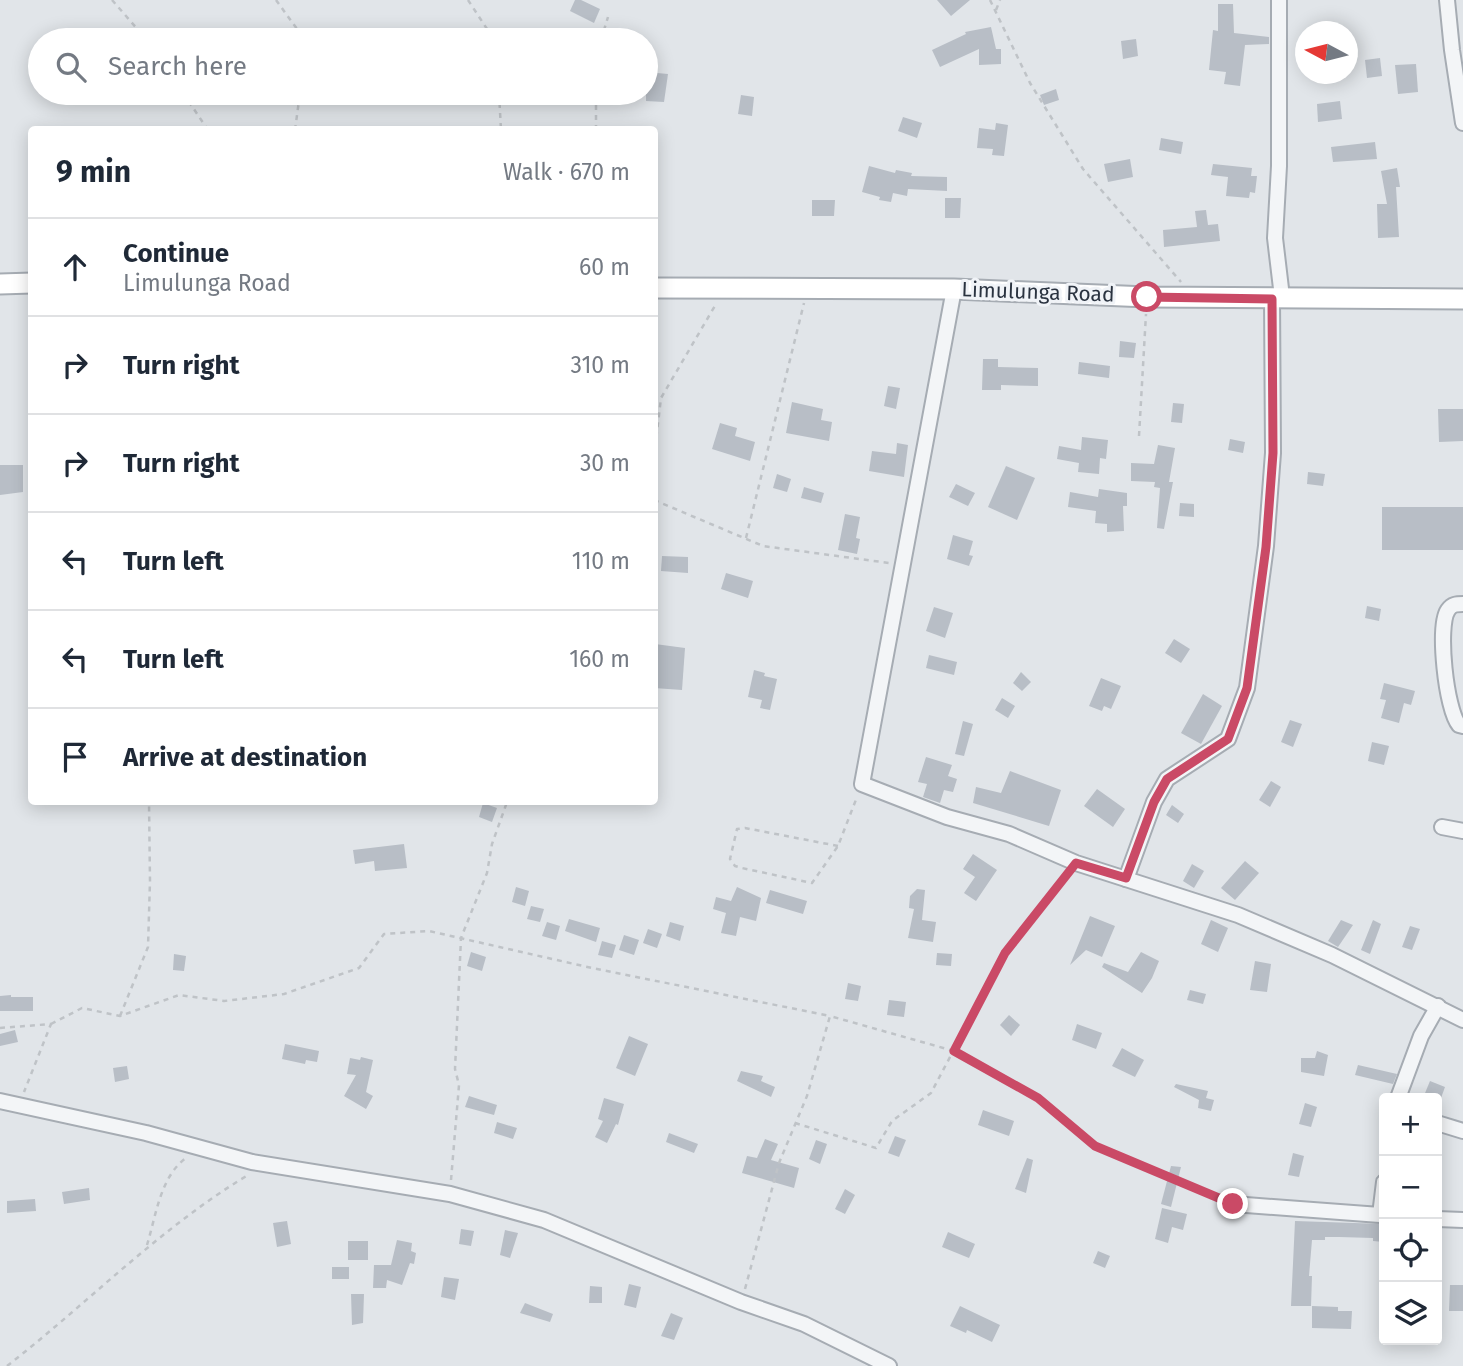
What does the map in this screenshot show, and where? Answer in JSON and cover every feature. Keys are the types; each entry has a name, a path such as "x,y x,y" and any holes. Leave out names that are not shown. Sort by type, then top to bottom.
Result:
{"main road":[{"path":"0,284 28,284"},
{"name":"Limulunga Road","path":"658,288 954,289 1147,297 1463,299"}],"street":[{"path":"1126,878 1154,802 1167,779 1228,739 1247,688 1266,547 1273,453 1277,298 1275,238 1279,166 1279,0"},
{"path":"1447,0 1463,123"},
{"path":"954,289 862,785 947,817 1009,834 1076,863 1238,915 1332,955 1463,1020"},
{"path":"1463,604 1452,605 1444,622 1444,662 1453,715 1459,725 1463,726"},
{"path":"1442,827 1463,831"},
{"path":"1400,1093 1421,1035 1438,1006"},
{"path":"0,1101 146,1133 266,1164 450,1194 544,1220 741,1302 804,1324 889,1366"},
{"path":"1442,1125 1463,1131"},
{"path":"1233,1204 1379,1215"},
{"path":"1442,1219 1463,1220"}],"path":[{"path":"112,0 137,28"},
{"path":"276,0 296,28"},
{"path":"468,0 486,28"},
{"path":"990,0 1030,83 1083,169 1194,297"},
{"path":"996,10 1000,0"},
{"path":"605,28 608,17"},
{"path":"191,105 205,126"},
{"path":"296,126 298,105"},
{"path":"500,105 501,126"},
{"path":"596,105 596,126"},
{"path":"658,423 661,398 726,288"},
{"path":"746,538 807,289"},
{"path":"1139,436 1147,297"},
{"path":"658,502 763,546 903,565"},
{"path":"838,846 745,828 737,829 730,859 742,868 812,883 838,846 862,785"},
{"path":"120,1016 148,947 149,805"},
{"path":"450,1194 459,1085 456,1069 461,938 487,873 492,844 505,805"},
{"path":"795,1123 876,1148 892,1122 931,1093 1005,953 1076,863"},
{"path":"0,1028 51,1024 82,1008 120,1016 179,995 224,1001 284,994 359,968 384,934 429,930 592,968 830,1016 954,1051 1038,1098 1095,1146 1233,1204"},
{"path":"741,1302 779,1163 807,1096 830,1016"},
{"path":"19,1106 51,1024"},
{"path":"147,1248 164,1184 177,1164 200,1148"},
{"path":"7,1366 50,1333 147,1248 226,1188 266,1164"}],"building":[{"path":"575,0 600,9 594,23 570,11"},
{"path":"937,0 970,0 951,16"},
{"path":"1218,4 1233,4 1234,33 1269,37 1269,44 1245,45 1240,86 1224,84 1226,72 1209,70 1213,30 1218,31"},
{"path":"991,27 996,49 1001,49 1001,64 979,65 979,49 940,67 932,50 966,34 965,32"},
{"path":"1136,39 1138,56 1123,59 1121,41"},
{"path":"1380,58 1382,76 1367,78 1365,60"},
{"path":"1416,64 1418,92 1398,94 1395,65"},
{"path":"658,73 668,74 664,102 658,102"},
{"path":"1056,89 1059,100 1044,105 1040,95"},
{"path":"741,95 754,97 752,116 738,114"},
{"path":"1340,101 1342,119 1318,122 1317,104"},
{"path":"903,117 922,123 917,138 898,131"},
{"path":"996,123 1008,125 1004,156 992,155 993,149 977,148 979,128 995,130"},
{"path":"1161,138 1183,142 1181,154 1159,150"},
{"path":"1375,142 1377,159 1333,162 1331,147"},
{"path":"1130,159 1133,177 1108,182 1104,164"},
{"path":"1213,164 1252,168 1251,176 1257,176 1255,193 1250,192 1249,198 1226,196 1228,177 1211,175"},
{"path":"869,166 895,173 896,170 912,173 911,176 947,177 947,191 908,189 907,196 893,193 891,202 879,200 880,197 862,192"},
{"path":"1397,168 1400,187 1396,187 1399,237 1378,238 1377,204 1387,204 1381,171"},
{"path":"945,198 961,198 960,218 945,218"},
{"path":"812,200 835,200 834,216 812,216"},
{"path":"1206,210 1208,225 1218,224 1220,241 1164,247 1163,230 1197,227 1195,211"},
{"path":"1120,341 1136,343 1134,358 1119,357"},
{"path":"983,359 998,359 998,367 1038,368 1038,386 1001,385 1001,390 982,390"},
{"path":"1079,362 1110,366 1109,378 1078,374"},
{"path":"888,386 900,388 896,409 884,406"},
{"path":"792,402 823,409 821,420 832,422 829,441 786,433"},
{"path":"1173,403 1184,404 1182,423 1171,422"},
{"path":"1438,409 1463,409 1463,441 1439,442"},
{"path":"720,423 737,428 735,436 755,442 750,461 712,449"},
{"path":"1082,437 1108,440 1106,459 1100,458 1099,474 1078,472 1079,463 1057,459 1059,446 1081,450"},
{"path":"1230,439 1245,442 1243,453 1228,450"},
{"path":"897,443 908,445 904,477 869,471 872,451 896,454"},
{"path":"1158,445 1175,448 1169,482 1173,482 1164,529 1157,528 1160,488 1154,487 1155,482 1131,481 1131,463 1154,464"},
{"path":"0,465 23,465 23,492 0,495"},
{"path":"1006,466 1035,478 1017,520 988,507"},
{"path":"1308,472 1325,474 1323,486 1307,484"},
{"path":"777,474 791,479 787,492 773,488"},
{"path":"956,484 975,493 968,506 949,497"},
{"path":"804,487 824,493 821,503 801,498"},
{"path":"1099,489 1127,493 1127,506 1123,506 1124,531 1107,532 1107,524 1095,523 1096,511 1068,507 1070,492 1098,497"},
{"path":"1180,503 1194,504 1194,517 1179,516"},
{"path":"1382,507 1463,507 1463,550 1382,550"},
{"path":"845,514 860,517 856,538 860,539 857,554 838,550"},
{"path":"953,535 973,541 969,555 973,556 969,566 947,559"},
{"path":"662,556 688,557 688,573 661,571"},
{"path":"726,573 753,581 748,598 721,589"},
{"path":"1367,606 1381,609 1379,621 1365,618"},
{"path":"934,607 953,613 945,638 926,631"},
{"path":"1174,639 1190,649 1181,663 1165,653"},
{"path":"658,644 685,648 682,690 658,688"},
{"path":"929,655 957,662 954,675 926,668"},
{"path":"754,670 777,679 770,710 760,708 762,700 748,697"},
{"path":"1021,672 1031,682 1022,691 1013,683"},
{"path":"1101,678 1121,686 1111,709 1104,706 1102,711 1089,706"},
{"path":"1384,683 1415,691 1411,705 1404,703 1399,723 1381,718 1386,700 1380,699"},
{"path":"1203,694 1222,706 1201,744 1181,733"},
{"path":"1002,698 1015,706 1008,718 995,710"},
{"path":"1290,720 1302,724 1293,747 1281,742"},
{"path":"963,721 973,724 964,756 955,754"},
{"path":"1372,742 1389,746 1384,765 1368,761"},
{"path":"926,757 952,765 948,776 957,779 953,792 944,790 940,803 923,797 927,784 918,782"},
{"path":"1010,771 1061,790 1049,826 973,803 976,787 1001,793"},
{"path":"1271,781 1281,787 1270,807 1259,800"},
{"path":"1097,789 1125,809 1113,827 1084,806"},
{"path":"482,805 497,808 492,822 479,817"},
{"path":"1172,805 1184,814 1178,823 1166,815"},
{"path":"404,844 407,868 375,871 374,861 355,864 353,850"},
{"path":"973,854 997,870 976,901 964,893 975,877 963,869"},
{"path":"1245,861 1259,873 1235,900 1221,888"},
{"path":"1192,864 1204,871 1194,888 1183,881"},
{"path":"516,887 529,891 525,906 512,902"},
{"path":"737,887 761,898 756,921 740,917 736,936 721,933 726,913 713,909 716,897 731,901"},
{"path":"917,889 925,890 922,920 936,922 933,942 908,938 914,909 909,908 910,896"},
{"path":"770,890 807,901 803,914 766,903"},
{"path":"531,906 544,909 540,922 527,919"},
{"path":"1090,916 1115,926 1102,957 1086,950 1070,965"},
{"path":"569,919 600,928 596,942 565,931"},
{"path":"1211,920 1228,928 1218,952 1201,944"},
{"path":"1341,920 1353,925 1338,947 1328,941"},
{"path":"1373,920 1381,924 1370,954 1361,950"},
{"path":"547,922 560,926 556,940 542,936"},
{"path":"670,922 684,926 680,941 666,936"},
{"path":"1410,926 1420,929 1412,950 1402,947"},
{"path":"648,929 662,934 657,948 643,943"},
{"path":"624,935 639,940 634,955 619,950"},
{"path":"602,941 616,945 612,958 598,955"},
{"path":"471,952 486,957 482,971 467,966"},
{"path":"1141,952 1159,961 1142,993 1102,967 1104,963 1128,972"},
{"path":"937,953 952,954 951,966 936,965"},
{"path":"174,954 186,956 184,971 173,970"},
{"path":"1255,961 1271,964 1267,992 1250,990"},
{"path":"848,983 861,986 858,1001 845,999"},
{"path":"1190,990 1206,994 1203,1004 1187,1000"},
{"path":"0,996 33,997 33,1011 0,1011"},
{"path":"889,1000 906,1002 904,1017 887,1015"},
{"path":"1009,1015 1020,1025 1011,1036 1000,1025"},
{"path":"1077,1024 1102,1033 1096,1049 1072,1040"},
{"path":"15,1030 18,1042 0,1046 0,1034"},
{"path":"629,1036 648,1044 635,1076 616,1068"},
{"path":"285,1044 319,1051 317,1062 306,1060 305,1064 282,1059"},
{"path":"1122,1048 1144,1060 1135,1077 1112,1066"},
{"path":"1317,1051 1328,1055 1324,1076 1301,1072 1301,1058 1315,1058"},
{"path":"361,1057 373,1060 366,1092 373,1096 366,1109 344,1096 356,1075 347,1074 350,1058 360,1060"},
{"path":"1358,1065 1397,1074 1393,1084 1355,1075"},
{"path":"127,1066 129,1079 115,1082 113,1068"},
{"path":"741,1071 763,1076 761,1081 775,1087 771,1097 737,1081"},
{"path":"1430,1081 1445,1087 1442,1095 1442,1093 1425,1093"},
{"path":"1176,1084 1208,1091 1206,1098 1214,1100 1211,1111 1198,1108 1199,1100 1174,1087"},
{"path":"469,1096 497,1105 494,1115 465,1107"},
{"path":"604,1098 624,1104 618,1125 616,1124 607,1143 595,1137 603,1121 598,1119"},
{"path":"1305,1103 1317,1107 1311,1127 1299,1124"},
{"path":"983,1110 1014,1121 1009,1136 978,1125"},
{"path":"497,1122 517,1128 513,1139 494,1133"},
{"path":"669,1133 698,1144 694,1153 666,1142"},
{"path":"895,1136 906,1140 899,1157 888,1153"},
{"path":"765,1139 778,1144 771,1160 799,1168 794,1188 742,1173 747,1156 757,1158"},
{"path":"816,1140 827,1144 820,1164 809,1159"},
{"path":"1293,1153 1304,1156 1299,1177 1288,1175"},
{"path":"1027,1158 1033,1160 1026,1193 1015,1189"},
{"path":"1171,1166 1181,1167 1171,1207 1161,1204"},
{"path":"89,1188 90,1200 64,1204 62,1192"},
{"path":"845,1189 855,1195 845,1214 835,1209"},
{"path":"35,1199 36,1211 7,1213 7,1201"},
{"path":"1162,1208 1187,1214 1183,1230 1172,1227 1168,1243 1155,1239"},
{"path":"287,1221 291,1244 277,1247 273,1223"},
{"path":"1295,1221 1379,1224 1379,1242 1373,1241 1373,1238 1339,1237 1312,1240 1309,1276 1312,1276 1311,1306 1291,1306"},
{"path":"461,1229 474,1231 471,1246 459,1244"},
{"path":"505,1230 518,1233 510,1258 500,1255"},
{"path":"948,1232 975,1244 969,1258 942,1247"},
{"path":"397,1240 412,1243 411,1251 416,1253 414,1264 410,1263 402,1285 387,1280 386,1288 373,1288 374,1265 391,1265"},
{"path":"348,1241 368,1241 368,1260 348,1260"},
{"path":"1098,1251 1110,1256 1105,1268 1093,1263"},
{"path":"332,1267 349,1267 349,1279 332,1279"},
{"path":"444,1277 459,1279 455,1300 441,1297"},
{"path":"629,1284 641,1287 636,1308 624,1305"},
{"path":"1450,1285 1463,1285 1463,1311 1449,1311"},
{"path":"590,1286 602,1287 602,1303 589,1303"},
{"path":"351,1294 364,1294 363,1323 352,1325"},
{"path":"525,1303 553,1314 550,1322 520,1313"},
{"path":"960,1306 1000,1325 992,1342 967,1330 966,1333 950,1326"},
{"path":"1312,1306 1338,1307 1338,1311 1352,1311 1351,1329 1312,1328"},
{"path":"671,1313 683,1318 674,1340 661,1336"}],"route":[{"path":"1147,297 1272,299 1273,453 1266,547 1247,688 1228,739 1167,779 1154,802 1126,878 1076,863 1005,953 954,1051 1038,1098 1095,1146 1233,1204"}]}
